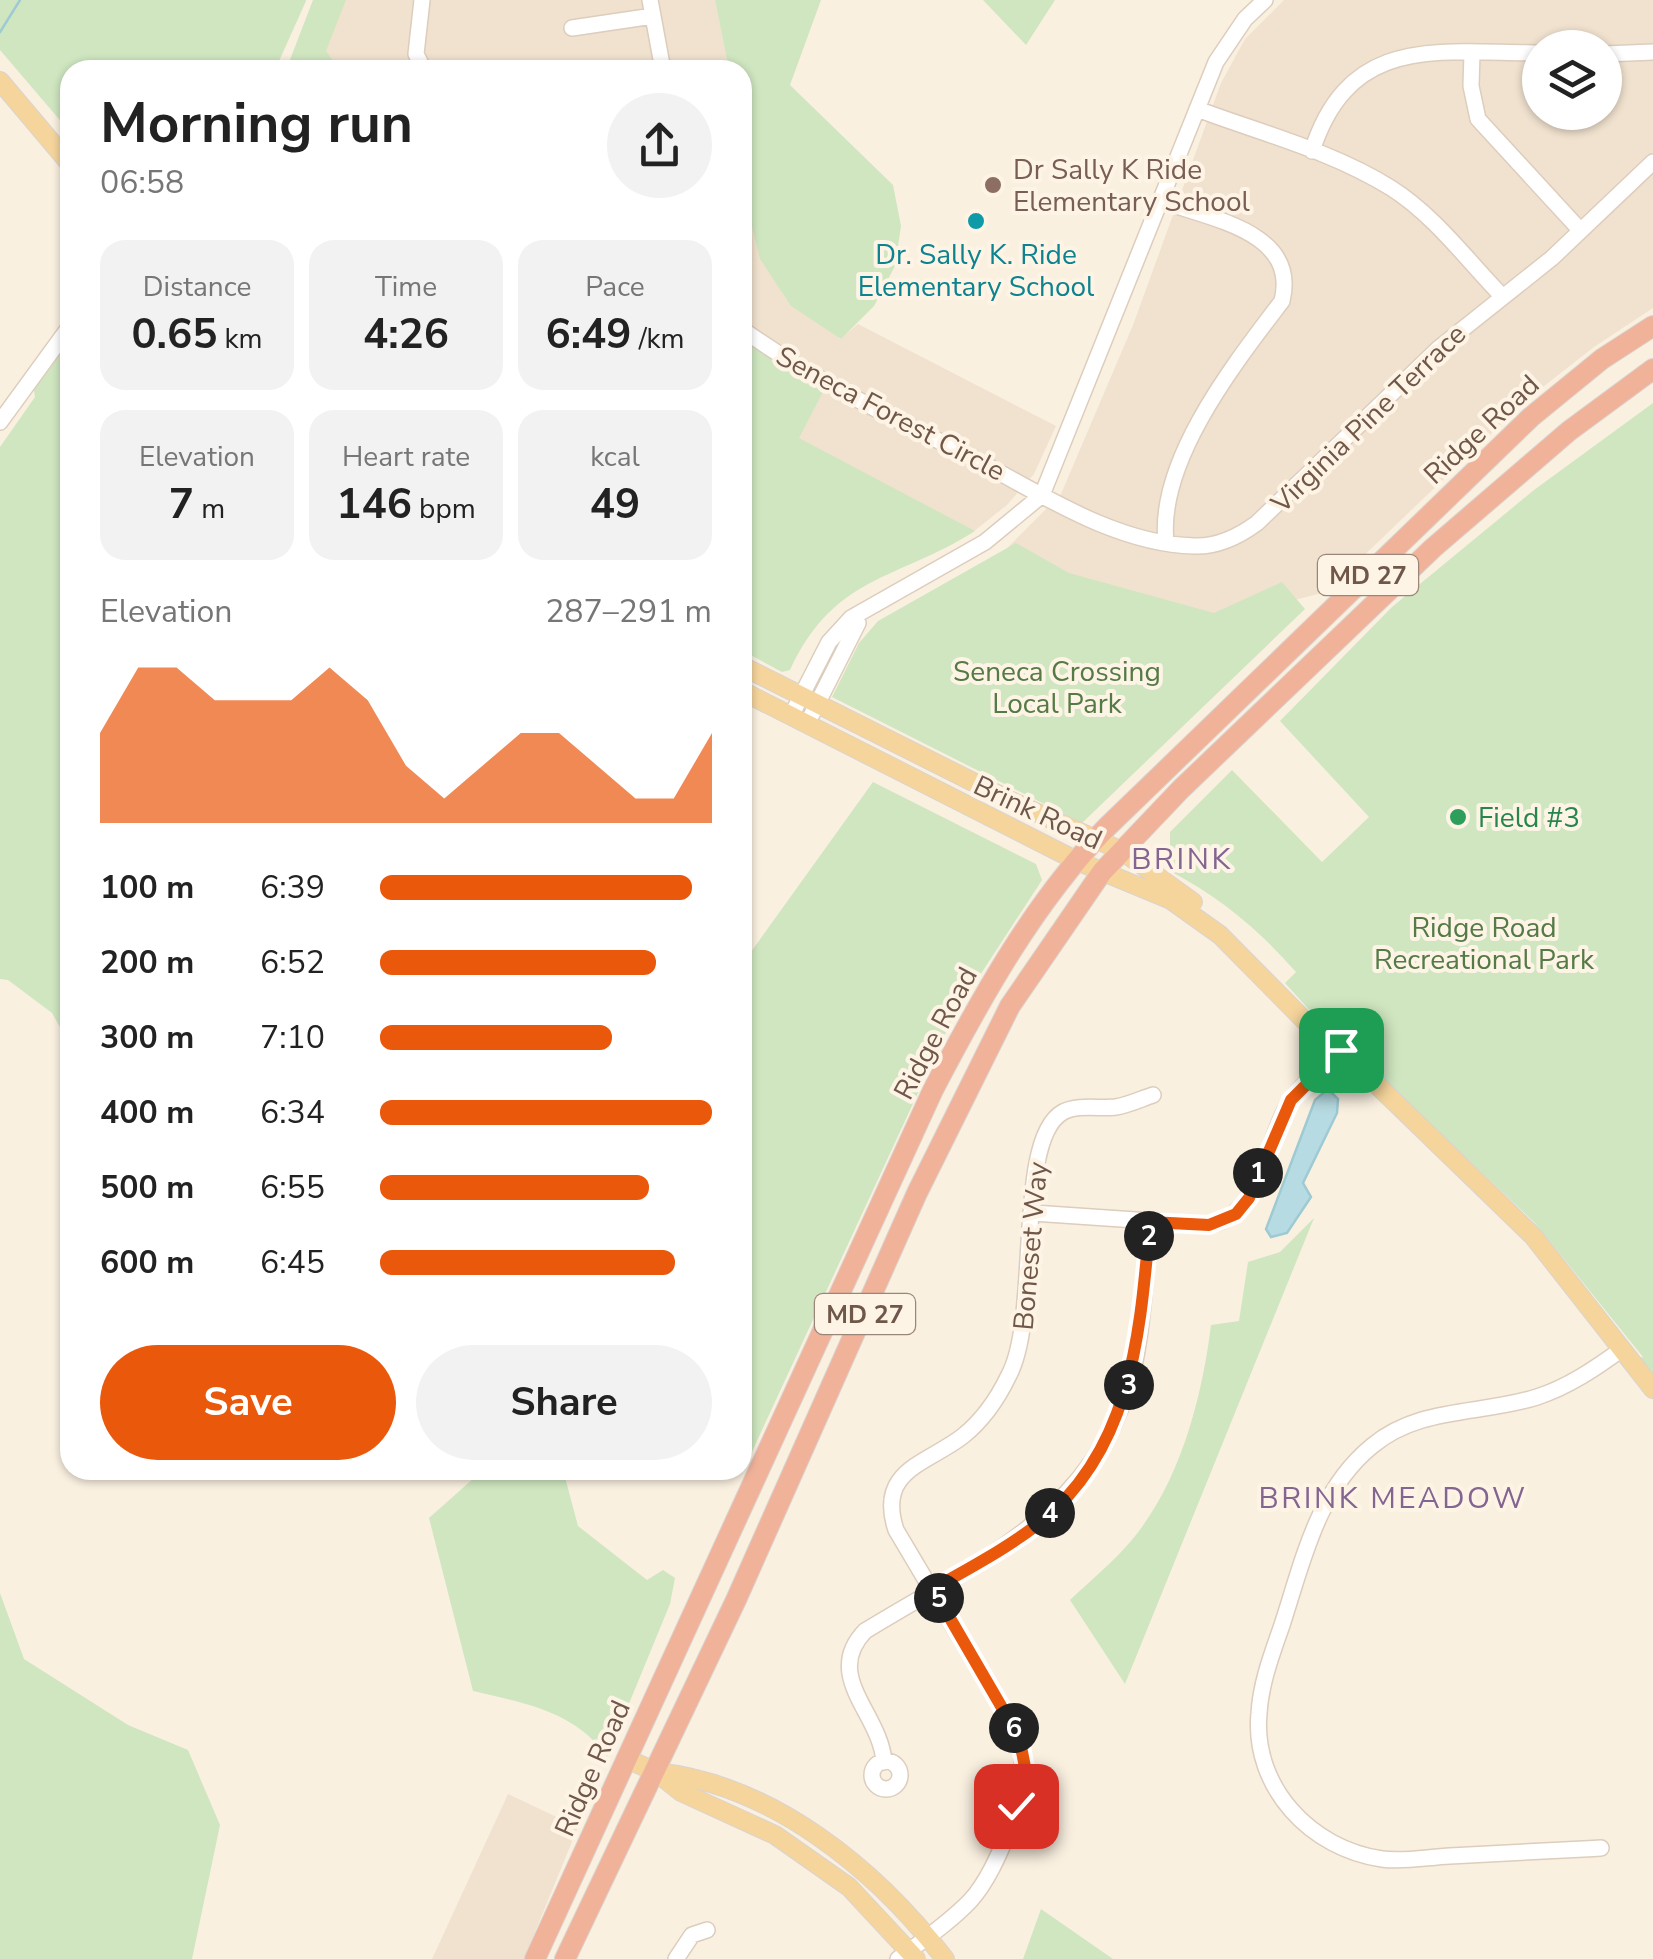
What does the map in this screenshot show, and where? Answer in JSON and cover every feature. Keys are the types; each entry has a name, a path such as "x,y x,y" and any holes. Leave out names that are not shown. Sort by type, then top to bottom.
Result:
{"highway":[{"name":"Ridge Road","path":"535,1959 933,1090 976,1006 1096,839 1531,417 1602,359 1653,326"},
{"name":"Ridge Road","path":"565,1959 820,1416 916,1193 1010,1006 1102,872 1122,851 1434,548 1569,430 1653,370"}],"main road":[{"path":"0,81 60,152"},
{"name":"Brink Road","path":"752,671 916,754 1122,851 1220,923 1341,1050 1533,1236 1653,1390"},
{"name":"Brink Road","path":"752,696 1077,861 1160,894 1220,934 1308,1024 1341,1050"},
{"path":"627,1759 656,1772 681,1792 776,1835 849,1888 908,1956"},
{"path":"656,1772 688,1775 786,1815 860,1868 928,1936 944,1959"}],"street":[{"path":"419,60 416,54 422,0"},
{"path":"799,720 849,633 876,600 985,542 1042,495 1216,62 1245,19 1265,0"},
{"path":"572,28 652,8 661,60"},
{"path":"1622,53 1653,52"},
{"path":"1312,151 1325,115 1358,76 1410,54 1522,54"},
{"path":"1472,54 1471,86 1478,119 1580,230"},
{"path":"1197,109 1312,151 1392,189 1422,212 1502,296"},
{"name":"Virginia Pine Terrace","path":"1042,495 1078,518 1166,542 1207,546 1245,532 1438,348 1580,230 1653,162"},
{"path":"1159,200 1266,243 1283,262 1286,285 1282,302 1205,408 1163,512 1166,542"},
{"name":"Seneca Forest Circle","path":"752,336 796,368 1042,495"},
{"path":"0,422 60,340"},
{"path":"1033,1212 1209,1225 1236,1214 1249,1198 1291,1100 1341,1050"},
{"name":"Boneset Way","path":"908,1956 971,1900 985,1878 1026,1772 1019,1737 896,1530 892,1499 902,1476 914,1465 973,1427 1012,1370 1025,1324 1035,1157 1046,1126 1066,1110 1118,1106 1153,1095"},
{"path":"884,1762 880,1735 848,1678 848,1658 865,1630 1042,1521 1092,1461 1114,1423 1134,1369 1150,1222"},
{"path":"1601,1848 1388,1860 1336,1846 1310,1830 1275,1788 1260,1748 1258,1715 1264,1678 1316,1521 1345,1472 1385,1436 1415,1421 1539,1396 1588,1374 1622,1349"},
{"path":"676,1959 692,1935 707,1930"}],"shaded area":[{"path":"341,0 715,0 727,60 329,60 323,52"},
{"path":"1284,0 1653,0 1653,308 1594,347 1525,401 1326,592 1208,622 1067,584 1003,552 1061,494 1133,325 1221,83 1245,39"},
{"path":"752,213 840,339 858,324 1056,426 1034,474 1007,505 973,532 790,440 752,366"},
{"path":"508,1794 578,1827 524,1959 432,1959"}],"green space":[{"path":"0,0 306,0 279,60 60,60 60,120 0,50"},
{"path":"313,0 346,0 326,51 333,60 290,60"},
{"path":"715,0 821,0 790,85 893,185 901,226 895,266 874,306 841,339 791,306 760,259 752,226 752,60 727,60"},
{"path":"983,0 1055,0 1026,45"},
{"path":"60,340 60,1027 52,1013 8,980 0,979 0,447 35,397 32,378"},
{"path":"752,343 824,390 799,438 975,531 847,597 808,639 790,670 782,672 752,656"},
{"name":"Ridge Road Recreational Park","path":"1653,403 1653,1377 1638,1358 1643,1357 1535,1223 1382,1078 1378,1086 1285,983 1296,972 1282,957 1222,903 1170,871 1170,832 1232,770 1322,862 1369,817 1280,721 1392,607 1534,490"},
{"name":"Seneca Crossing Local Park","path":"1016,543 1069,573 1214,613 1282,582 1305,609 1082,823 832,697 859,643 878,621"},
{"path":"873,782 1036,864 1042,880 954,1015 752,1452 752,950"},
{"path":"1314,1218 1125,1684 1070,1600 1131,1541 1163,1493 1195,1410 1211,1325 1239,1321 1248,1262 1280,1252"},
{"path":"472,1480 566,1480 578,1526 647,1580 663,1570 675,1578 670,1604 607,1757 580,1729 548,1711 473,1691 429,1518"},
{"path":"0,1593 24,1659 128,1725 188,1750 220,1825 192,1959 0,1959"},
{"path":"1041,1909 1113,1959 1023,1959"}],"water":[{"path":"1328,1089 1338,1099 1337,1113 1303,1183 1311,1197 1287,1233 1271,1237 1266,1229 1315,1100"}],"waterway":[{"path":"0,32 20,0"}],"place":[{"name":"Dr Sally K Ride Elementary School","path":"993,185"},
{"name":"Dr. Sally K. Ride Elementary School","path":"976,221"},
{"name":"Field #3","path":"1458,817"}],"district":[{"name":"BRINK","path":"1182,859"},
{"name":"BRINK MEADOW","path":"1393,1498"}],"route":[{"path":"1016,1806 1026,1772 1019,1737 933,1589 1007,1547 1042,1521 1072,1489 1114,1423 1134,1369 1150,1222 1209,1225 1236,1214 1249,1198 1291,1100 1341,1050"}]}
